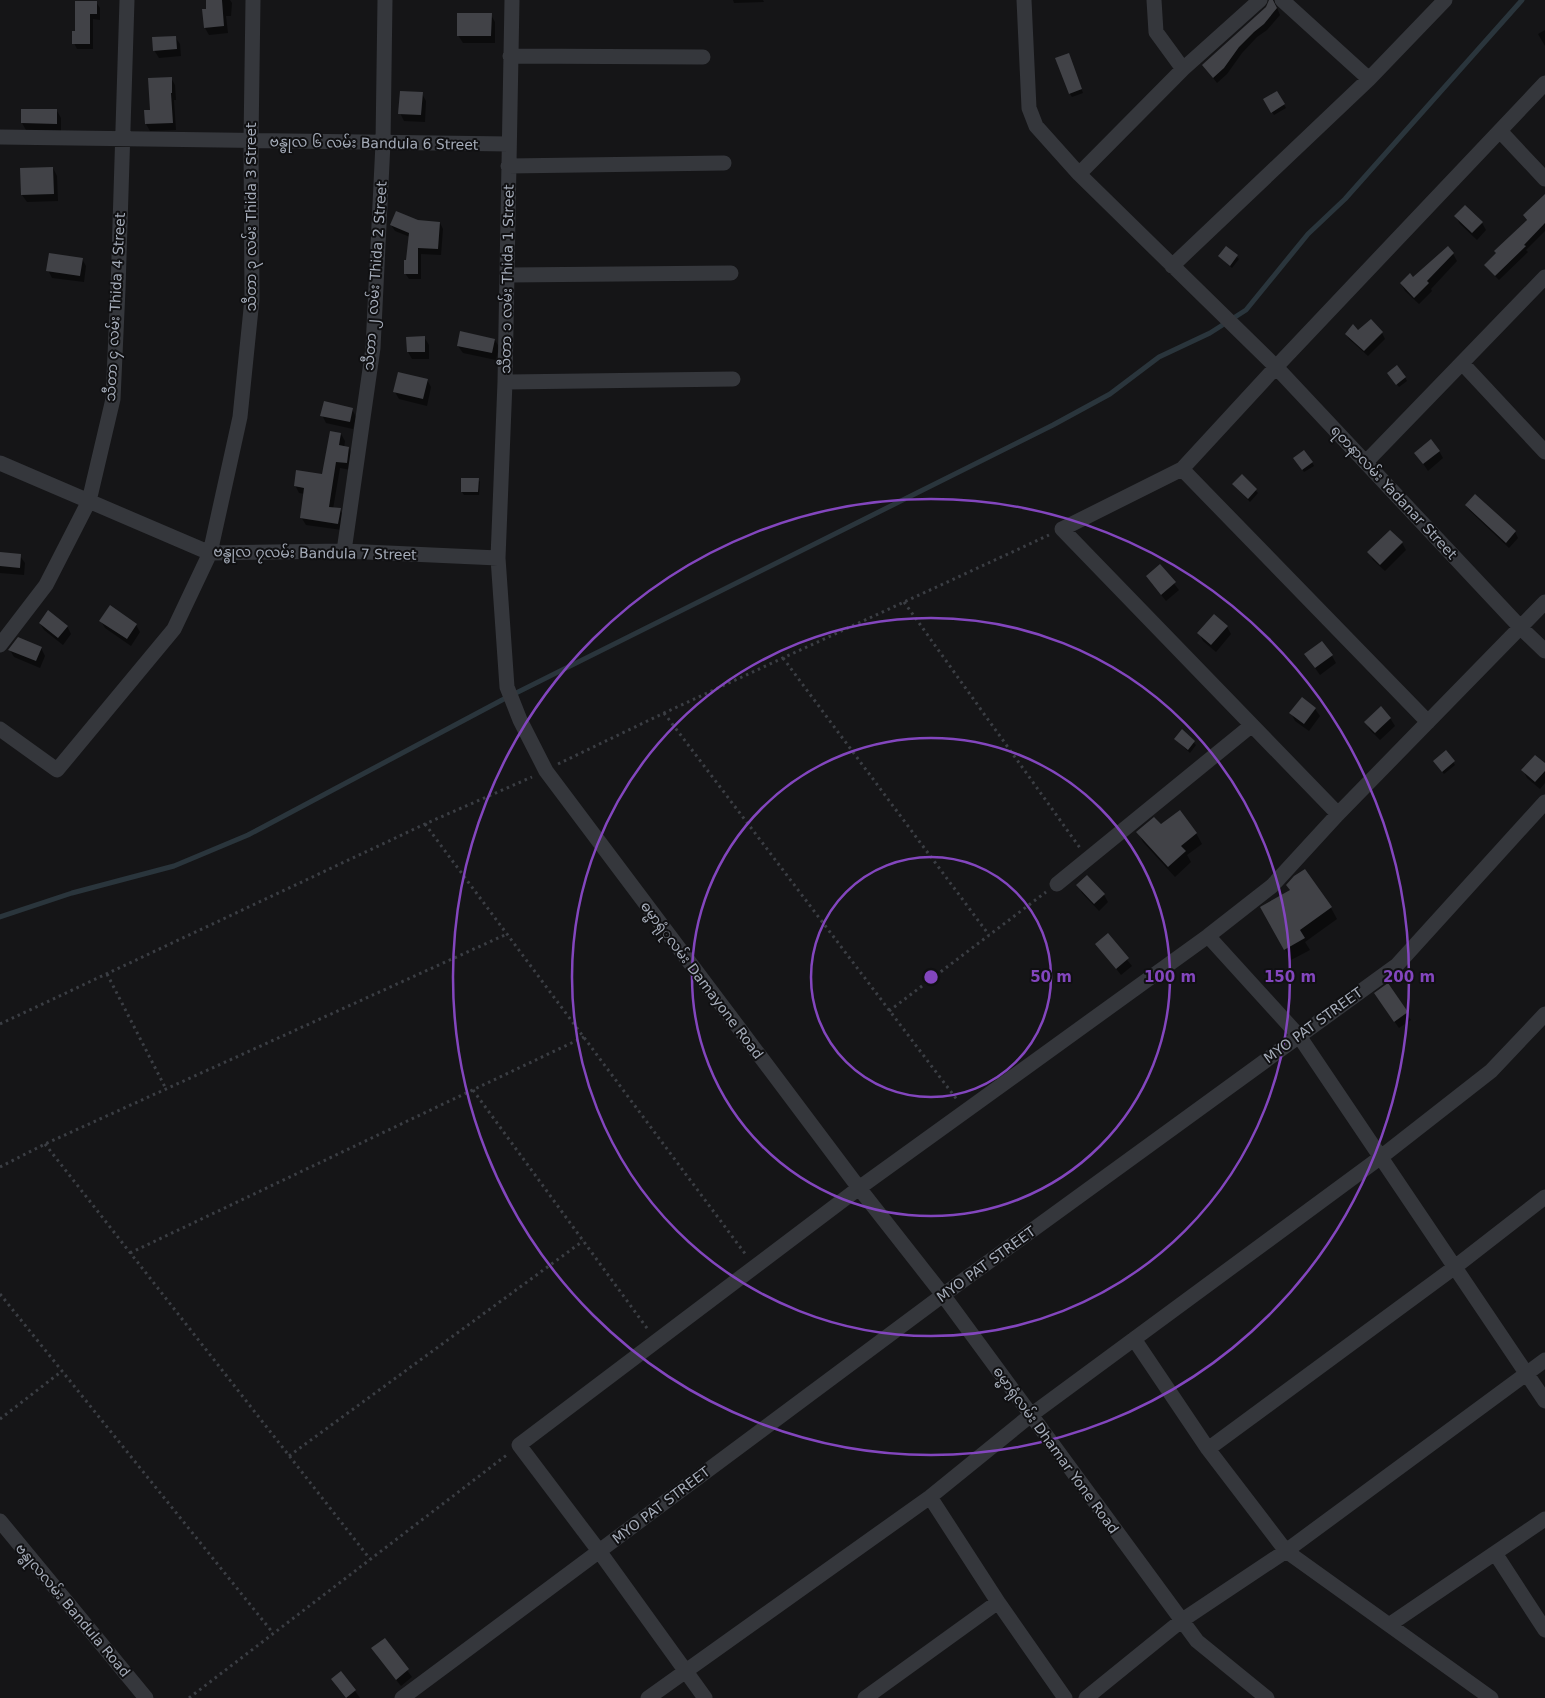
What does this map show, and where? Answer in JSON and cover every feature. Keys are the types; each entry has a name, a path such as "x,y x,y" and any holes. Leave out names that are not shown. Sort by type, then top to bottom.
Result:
{"street":[{"name":"သီတာ ၄ လမ်း Thida 4 Street","path":"0,645 46,585 89,501 113,399 127,0"},
{"name":"သီတာ ၃ လမ်း Thida 3 Street","path":"0,729 56,770 174,628 210,553 240,417 252,298 251,141 253,0"},
{"name":"သီတာ ၂ လမ်း Thida 2 Street","path":"344,551 373,348 383,143 385,0"},
{"name":"သီတာ ၁ လမ်း Thida 1 Street","path":"507,687 498,558 506,382 512,0"},
{"path":"1024,0 1030,108 1036,126 1079,174 1172,266 1368,79 1445,0"},
{"path":"1154,0 1156,32 1183,69"},
{"path":"1079,174 1183,69 1260,0"},
{"path":"1282,0 1368,79"},
{"path":"510,56 703,57"},
{"path":"1338,814 1062,529 1182,469 1545,83"},
{"path":"1500,131 1545,179"},
{"name":"ဗန္ဓုလ ၆ လမ်း Bandula 6 Street","path":"0,137 509,144"},
{"path":"508,166 724,163"},
{"name":"ရတနာလမ်း Yadanar Street","path":"1172,266 1276,367 1521,628 1545,651"},
{"path":"507,274 731,273"},
{"path":"1366,462 1545,277"},
{"path":"1462,364 1545,452"},
{"path":"506,382 733,379"},
{"name":"ဗန္ဓုလ ၇လမ်း Bandula 7 Street","path":"0,463 210,553 344,551 498,558"},
{"path":"1182,469 1428,722"},
{"path":"705,1698 599,1551 519,1445 859,1188 1208,936 1272,886 1338,814 1545,602"},
{"name":"ဓမ္မာရုံုလမ်း Damayone Road","path":"507,687 546,771 859,1188"},
{"path":"1057,884 1252,725"},
{"name":"MYO PAT STREET","path":"402,1698 943,1295 1397,965 1545,802"},
{"path":"1208,936 1299,1036 1545,1401"},
{"path":"648,1698 930,1497 1031,1415 1381,1157 1491,1071 1545,1014"},
{"name":"ဓမ္မာရုံလမ်း Dhamar Yone Road","path":"859,1188 943,1295 1181,1621 1197,1641 1267,1698"},
{"path":"1208,1449 1455,1267 1545,1197"},
{"path":"1134,1339 1208,1449 1286,1551 1491,1698"},
{"path":"1086,1698 1181,1621 1286,1551 1545,1360"},
{"path":"930,1497 998,1602 1065,1698"},
{"path":"1389,1625 1545,1519"},
{"name":"ဗန္ဓုလလမ်း Bandula Road","path":"0,1521 146,1698"},
{"path":"1495,1553 1545,1630"},
{"path":"865,1698 998,1602"}],"path":[{"path":"904,602 1088,858"},
{"path":"783,658 989,935"},
{"path":"664,713 966,1111"},
{"path":"425,824 755,1267"},
{"path":"889,1010 1057,884"},
{"path":"0,1168 45,1144 507,934"},
{"path":"107,974 166,1089"},
{"path":"130,1253 584,1038"},
{"path":"473,1090 656,1341"},
{"path":"45,1144 370,1560"},
{"path":"289,1456 583,1241"},
{"path":"0,1294 273,1634"},
{"path":"0,1419 62,1371"},
{"path":"189,1698 519,1445"}],"building":[{"path":"206,0 222,0 224,26 204,28 202,9 206,9"},
{"path":"1269,0 1273,0 1277,8 1264,24 1239,47 1224,68 1213,78 1202,65 1266,7"},
{"path":"75,1 97,1 97,14 90,14 90,44 72,44 72,31 75,31"},
{"path":"457,13 492,13 491,36 457,36"},
{"path":"176,36 177,49 153,51 152,37"},
{"path":"1069,53 1082,89 1069,94 1055,58"},
{"path":"172,77 173,123 145,124 144,110 150,110 148,78"},
{"path":"400,91 423,92 421,115 398,114"},
{"path":"1277,91 1285,104 1271,113 1263,99"},
{"path":"21,109 57,109 57,124 21,123"},
{"path":"53,167 54,194 21,195 20,168"},
{"path":"1545,194 1545,223 1524,245 1526,246 1495,276 1484,265 1496,253 1494,251 1527,220 1523,215"},
{"path":"1465,205 1483,222 1472,233 1454,216"},
{"path":"396,211 418,220 440,222 438,249 418,248 418,274 404,274 404,260 406,260 409,233 390,225"},
{"path":"1226,246 1238,255 1230,266 1218,256"},
{"path":"1448,246 1454,253 1427,281 1429,283 1414,298 1400,283 1410,273 1413,277"},
{"path":"49,253 83,258 80,276 46,271"},
{"path":"1371,319 1383,332 1364,351 1345,334 1353,324 1358,330"},
{"path":"460,331 495,339 492,353 457,346"},
{"path":"425,336 425,352 407,352 406,337"},
{"path":"1397,365 1406,377 1396,385 1387,373"},
{"path":"398,372 428,379 423,399 393,392"},
{"path":"324,401 353,408 350,422 320,416"},
{"path":"330,431 341,433 339,445 349,447 347,463 336,462 329,507 341,508 338,524 300,518 304,488 294,486 296,470 322,474"},
{"path":"1431,439 1440,451 1423,464 1414,453"},
{"path":"1304,450 1313,462 1302,470 1293,458"},
{"path":"1242,474 1257,489 1248,499 1232,484"},
{"path":"461,478 479,478 478,492 461,492"},
{"path":"1475,494 1516,531 1506,543 1465,505"},
{"path":"1390,530 1403,542 1380,565 1367,552"},
{"path":"0,552 21,554 20,568 0,566"},
{"path":"1160,564 1176,582 1161,595 1146,576"},
{"path":"110,605 137,624 127,639 99,621"},
{"path":"48,610 68,626 58,638 39,623"},
{"path":"1214,614 1228,626 1211,645 1197,633"},
{"path":"18,637 42,647 36,661 8,650"},
{"path":"1322,641 1333,655 1315,668 1304,654"},
{"path":"1302,697 1316,708 1304,724 1289,713"},
{"path":"1381,706 1391,718 1375,733 1364,722"},
{"path":"1182,729 1195,741 1188,750 1174,739"},
{"path":"1446,750 1455,761 1442,772 1433,761"},
{"path":"1535,755 1545,763 1545,771 1535,782 1521,770"},
{"path":"1180,810 1197,833 1181,846 1186,851 1168,867 1136,832 1154,817 1161,824"},
{"path":"1305,869 1332,907 1300,930 1305,938 1284,950 1260,907 1290,890 1286,885 1294,876"},
{"path":"1087,875 1105,894 1094,904 1076,885"},
{"path":"1108,933 1129,958 1116,969 1095,944"},
{"path":"1388,983 1408,1012 1394,1022 1374,993"},
{"path":"385,1638 409,1669 396,1680 371,1648"},
{"path":"341,1671 356,1690 346,1698 331,1679"}],"waterway":[{"path":"0,917 72,893 174,866 248,835 502,700 1053,425 1110,394 1159,357 1210,333 1246,310 1308,234 1345,199 1522,0"}]}
